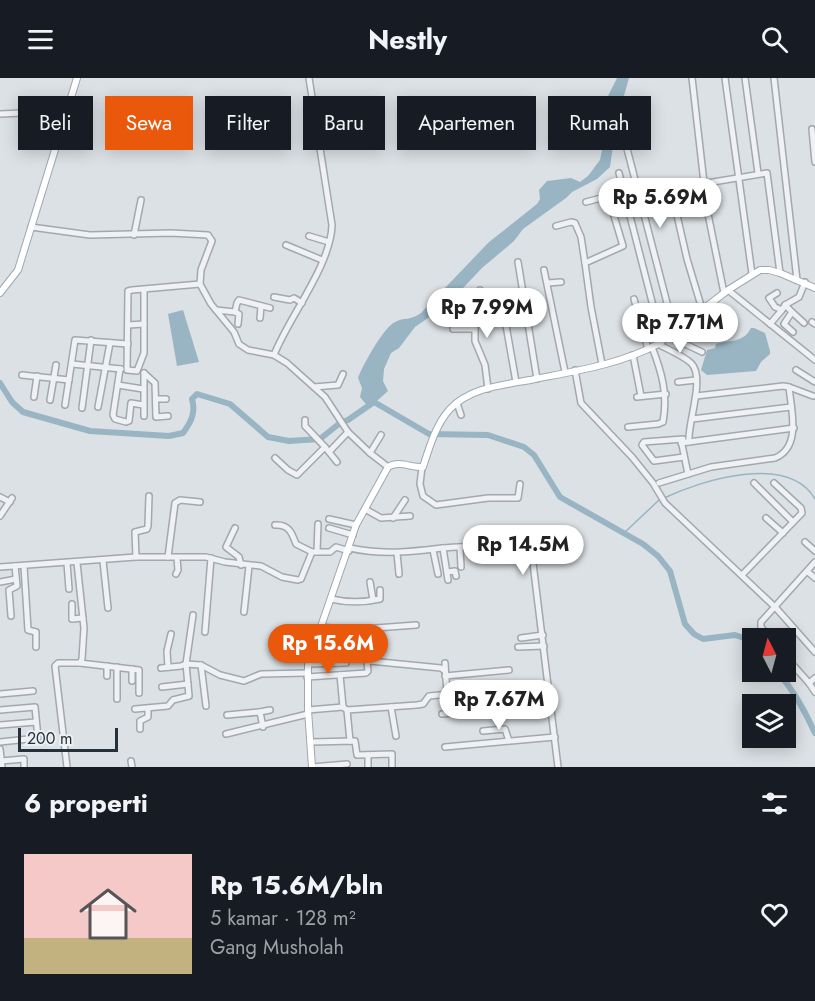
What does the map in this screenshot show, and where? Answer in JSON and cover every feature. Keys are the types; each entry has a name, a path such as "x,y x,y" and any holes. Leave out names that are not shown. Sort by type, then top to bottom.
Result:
{"main road":[{"path":"72,96 77,78"},
{"path":"0,293 17,273 55,150"},
{"path":"312,767 308,712 308,664 356,525 388,467 400,464 422,467 443,418 457,403 477,391 633,356 655,345 752,274 765,269 805,282 815,288"}],"street":[{"path":"274,355 279,340 302,303 322,260 332,225 309,78"},
{"path":"692,78 704,182 726,292 815,360"},
{"path":"725,78 752,274"},
{"path":"745,78 758,173"},
{"path":"774,78 797,280"},
{"path":"0,114 18,113"},
{"path":"812,129 815,162"},
{"path":"627,150 674,330"},
{"path":"702,309 687,259 671,189 758,173 765,172 769,175 780,273"},
{"path":"619,174 666,394 661,424 628,427"},
{"path":"585,263 623,246 608,198 586,202"},
{"path":"134,235 141,200"},
{"path":"556,226 574,223 581,237 602,364"},
{"path":"31,226 90,235 171,233 211,237 211,246 201,270 201,286 205,296 234,332 243,348 274,355 287,363 325,397 348,432 388,467"},
{"path":"309,236 329,242"},
{"path":"286,245 322,260"},
{"path":"518,262 537,379"},
{"path":"544,270 565,372"},
{"path":"548,283 561,282"},
{"path":"770,324 784,308 799,297 805,282"},
{"path":"127,370 128,291 201,286"},
{"path":"137,371 144,353 144,290"},
{"path":"480,290 480,295 475,302 476,345 484,363 488,389"},
{"path":"777,293 769,299 775,307 792,312 804,323"},
{"path":"511,294 501,297 516,382"},
{"path":"274,297 290,300 294,298 302,303"},
{"path":"634,299 655,345 693,365 696,396 688,440"},
{"path":"235,312 239,300 270,308"},
{"path":"260,318 261,306"},
{"path":"216,310 239,314 238,324"},
{"path":"792,312 784,324 793,332"},
{"path":"455,316 453,329 475,329"},
{"path":"128,325 144,324"},
{"path":"668,336 702,352"},
{"path":"65,405 75,340 128,344"},
{"path":"82,408 91,340"},
{"path":"98,407 110,343"},
{"path":"633,356 639,396 666,394"},
{"path":"72,364 144,373 155,383 156,417 168,416"},
{"path":"51,400 56,365"},
{"path":"120,369 113,415 115,419 129,421 131,403 143,405"},
{"path":"575,370 581,403 632,457 665,503 776,608 815,652"},
{"path":"796,370 815,382"},
{"path":"144,373 144,416"},
{"path":"314,387 338,385 343,374"},
{"path":"22,375 69,380"},
{"path":"34,397 37,376"},
{"path":"678,382 696,380"},
{"path":"118,385 143,389"},
{"path":"696,396 783,386 813,396"},
{"path":"659,483 711,467 780,456 792,440 794,428 789,387"},
{"path":"156,399 166,399"},
{"path":"457,403 461,415"},
{"path":"692,419 791,407"},
{"path":"305,420 304,425 337,462"},
{"path":"684,457 654,461 642,445 644,442 681,441 794,428"},
{"path":"275,458 297,475 348,432"},
{"path":"370,453 381,435"},
{"path":"681,441 688,474"},
{"path":"422,467 421,492 425,499 436,505 488,498 518,498 520,484"},
{"path":"754,483 793,522"},
{"path":"742,575 802,510 774,483"},
{"path":"136,558 135,532 147,529 149,496"},
{"path":"0,497 11,500 1,513"},
{"path":"168,557 175,503 178,500 200,502"},
{"path":"393,518 405,500"},
{"path":"365,509 378,518 410,516"},
{"path":"766,518 783,533"},
{"path":"329,519 356,525"},
{"path":"274,525 280,524 290,530 296,544 314,552 330,552 336,548 397,553 460,547 526,545 531,547 558,767"},
{"path":"0,567 136,558 211,558 241,565 261,566 282,577 298,580 301,579 314,552 318,524"},
{"path":"235,528 226,548 237,555 241,565"},
{"path":"329,528 353,535"},
{"path":"482,530 483,546"},
{"path":"805,542 815,551"},
{"path":"460,547 461,567"},
{"path":"443,548 448,580"},
{"path":"433,550 438,574"},
{"path":"397,553 399,574"},
{"path":"176,574 177,558"},
{"path":"205,632 211,558"},
{"path":"103,561 108,608"},
{"path":"763,628 760,624 815,562"},
{"path":"67,563 69,589"},
{"path":"77,563 83,618 80,663"},
{"path":"10,616 9,590 16,587 15,566"},
{"path":"24,566 28,630 36,632 36,647"},
{"path":"244,612 249,566"},
{"path":"447,572 454,570 456,576"},
{"path":"808,572 815,578"},
{"path":"0,582 16,579"},
{"path":"370,582 373,600"},
{"path":"331,599 351,603 380,599 380,590"},
{"path":"72,604 72,619 83,618"},
{"path":"135,709 168,706 173,700 188,697 190,694 186,664 193,615"},
{"path":"322,627 350,630 416,625"},
{"path":"171,634 164,668 186,664 201,665 220,675 244,681 261,674 340,675 367,672 370,661 441,668 445,674"},
{"path":"521,638 543,635"},
{"path":"518,647 544,646"},
{"path":"313,653 348,650"},
{"path":"67,767 55,666 58,663 80,663 140,671 139,693"},
{"path":"308,664 346,663"},
{"path":"445,663 447,694"},
{"path":"201,665 206,706"},
{"path":"106,666 107,676"},
{"path":"117,667 117,699"},
{"path":"796,668 815,692"},
{"path":"132,669 132,681"},
{"path":"445,674 509,670"},
{"path":"340,675 350,741"},
{"path":"809,683 815,678"},
{"path":"162,687 188,684"},
{"path":"500,709 499,692 502,690 532,689 535,706"},
{"path":"0,694 33,691"},
{"path":"226,734 263,727 308,712 421,705 429,696 486,691"},
{"path":"442,714 551,704"},
{"path":"0,710 35,707 38,738 0,742"},
{"path":"391,707 396,736"},
{"path":"140,729 140,721 148,717 148,709"},
{"path":"227,715 270,710"},
{"path":"261,712 263,727"},
{"path":"0,725 36,722"},
{"path":"483,731 505,729 509,741"},
{"path":"445,747 555,737"},
{"path":"310,742 355,741 357,755 392,754 392,766"},
{"path":"0,749 1,764 24,759 24,767"},
{"path":"368,755 368,767"},
{"path":"312,767 347,764"}],"water":[{"path":"617,78 629,78 624,96 608,96"},
{"path":"602,150 612,150 610,167 597,179 572,192 523,229 514,241 482,268 448,304 415,327 399,348 391,353 384,369 383,381 388,391 369,408 360,397 362,388 358,378 385,331 395,322 421,313 489,242 537,204 540,199 539,190 547,181 571,178 580,182 588,176 600,160"},
{"path":"183,310 199,362 177,366 168,314"},
{"path":"751,328 765,333 770,351 756,371 707,375 701,370 707,350 715,348 716,344 740,339"}],"waterway":[{"path":"0,383 12,402 23,412 90,431 169,436 183,433 186,429 193,413 192,399 197,394 230,404 268,437 289,441 320,439 340,423 374,402"},
{"path":"372,397 374,402 429,434 488,435 524,447 534,455 560,497 643,544 658,556 670,571 685,624 694,634 703,639 735,635 742,637"},
{"path":"664,498 721,478 744,474 765,474 785,477 802,485 815,499"},
{"path":"623,534 659,500"},
{"path":"786,682 799,701 815,733"}]}
